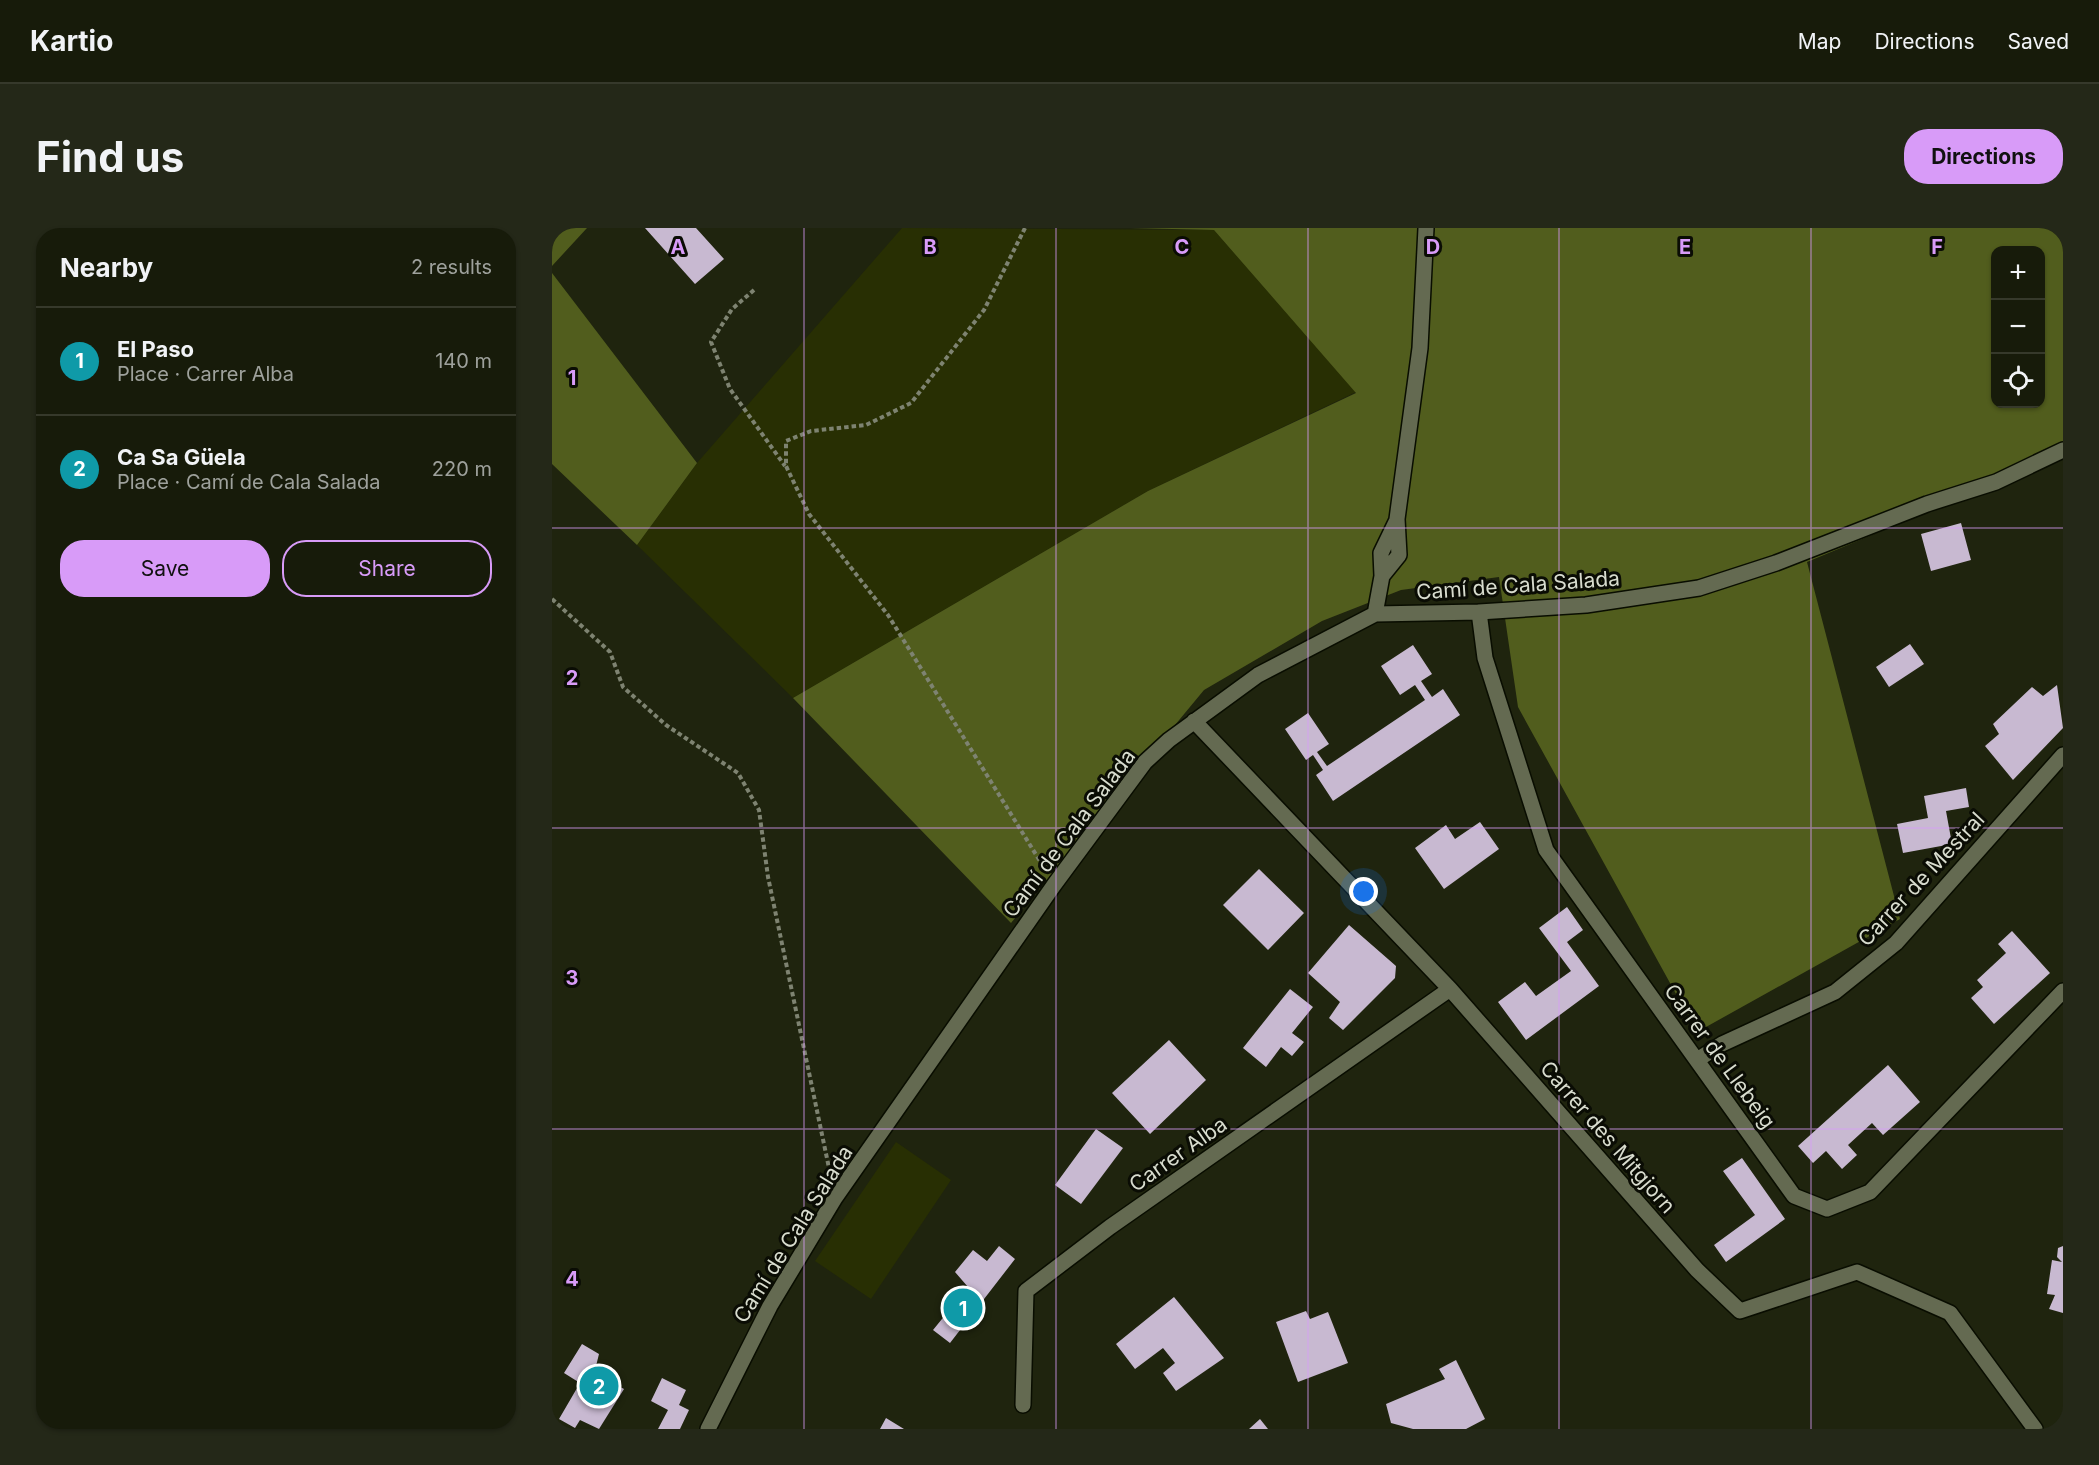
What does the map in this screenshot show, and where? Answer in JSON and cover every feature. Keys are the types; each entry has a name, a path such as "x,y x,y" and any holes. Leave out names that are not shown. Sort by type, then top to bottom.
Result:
{"street":[{"path":"1375,614 1382,576 1381,554 1397,519 1420,348 1426,228"},
{"name":"Camí de Cala Salada","path":"708,1429 770,1306 836,1198 1054,885 1145,762 1194,721 1258,675 1375,614 1479,612 1586,605 1699,588 1776,563 1927,504 1996,482 2063,450"},
{"name":"Carrer de Llebeig","path":"1479,612 1485,658 1546,850 1794,1196 1827,1209 1870,1192 2063,991"},
{"name":"Carrer des Mitgjorn","path":"1194,721 1450,989 1697,1270 1740,1311 1857,1272 1950,1312 2035,1429"},
{"name":"Carrer de Mestral","path":"1697,1060 1722,1044 1835,992 1896,943 2063,755"},
{"name":"Carrer Alba","path":"1023,1405 1026,1291 1110,1227 1450,989"}],"path":[{"path":"786,466 786,441 811,431 866,425 911,403 984,310 1025,228"},
{"path":"754,290 732,309 711,342 730,388 786,466 809,514 888,615 1054,885"},
{"path":"552,599 610,652 622,687 666,725 738,773 759,810 768,877 836,1198"}],"green space":[{"path":"552,228 587,228 552,266"},
{"path":"902,228 1214,230 1356,392 1148,491 793,698 637,545 697,463"},
{"path":"1130,228 2063,228 2063,447 2016,475 1807,562 1900,919 1697,1032 1518,707 1499,577 1401,590 1322,621 1204,690 1011,923 793,698 1148,491 1356,393 1214,230"},
{"path":"552,273 697,463 637,545 552,464"},
{"path":"896,1142 951,1180 871,1299 815,1261"}],"building":[{"path":"645,228 696,228 724,259 695,284"},
{"path":"1961,523 1971,560 1931,571 1921,534"},
{"path":"1910,644 1924,664 1889,687 1876,667"},
{"path":"1413,645 1432,674 1421,681 1432,697 1443,689 1460,715 1333,801 1316,775 1323,770 1313,755 1306,760 1285,729 1308,713 1329,744 1317,752 1327,766 1425,700 1415,685 1400,695 1381,666"},
{"path":"2057,685 2063,728 2013,780 1985,746 1999,734 1993,724 2032,687 2043,696"},
{"path":"1966,788 1969,807 1946,811 1952,844 1903,853 1897,824 1928,818 1924,796"},
{"path":"1480,822 1499,849 1444,889 1415,848 1446,825 1455,839"},
{"path":"1259,869 1304,913 1268,950 1223,905"},
{"path":"1567,907 1583,930 1567,942 1599,986 1526,1040 1498,1002 1525,982 1536,996 1571,971 1539,928"},
{"path":"1349,925 1396,966 1395,978 1343,1030 1329,1018 1340,1002 1308,973"},
{"path":"2012,931 2050,973 1994,1024 1971,998 1983,987 1977,980 2006,953 1998,944"},
{"path":"1290,989 1313,1007 1292,1033 1304,1042 1292,1056 1281,1047 1266,1067 1243,1048"},
{"path":"1169,1040 1206,1080 1150,1134 1112,1093"},
{"path":"1888,1065 1920,1102 1883,1135 1872,1123 1848,1145 1857,1155 1842,1169 1826,1151 1813,1163 1798,1146"},
{"path":"1096,1129 1123,1148 1081,1204 1055,1185"},
{"path":"1742,1158 1785,1219 1726,1262 1714,1245 1755,1215 1723,1171"},
{"path":"999,1246 1015,1259 950,1343 933,1330 968,1287 955,1272 973,1250 987,1261"},
{"path":"2063,1246 2063,1313 2049,1309 2055,1295 2047,1294 2052,1260 2062,1262 2057,1257 2058,1248"},
{"path":"1174,1297 1224,1358 1176,1391 1163,1373 1175,1363 1163,1348 1135,1369 1116,1344"},
{"path":"1306,1311 1310,1319 1328,1312 1348,1363 1298,1382 1276,1322"},
{"path":"582,1344 599,1354 596,1366 611,1375 608,1380 624,1389 599,1429 580,1420 575,1428 559,1419 580,1383 564,1373"},
{"path":"1456,1360 1485,1419 1466,1429 1413,1429 1391,1423 1386,1404 1445,1379 1439,1369"},
{"path":"662,1378 686,1390 679,1405 689,1410 680,1429 658,1429 668,1410 651,1401"},
{"path":"886,1418 904,1429 880,1429"},
{"path":"1260,1419 1268,1429 1249,1429"}],"place":[{"name":"El Paso","path":"963,1308"},
{"name":"Ca Sa Güela","path":"599,1386"}]}
